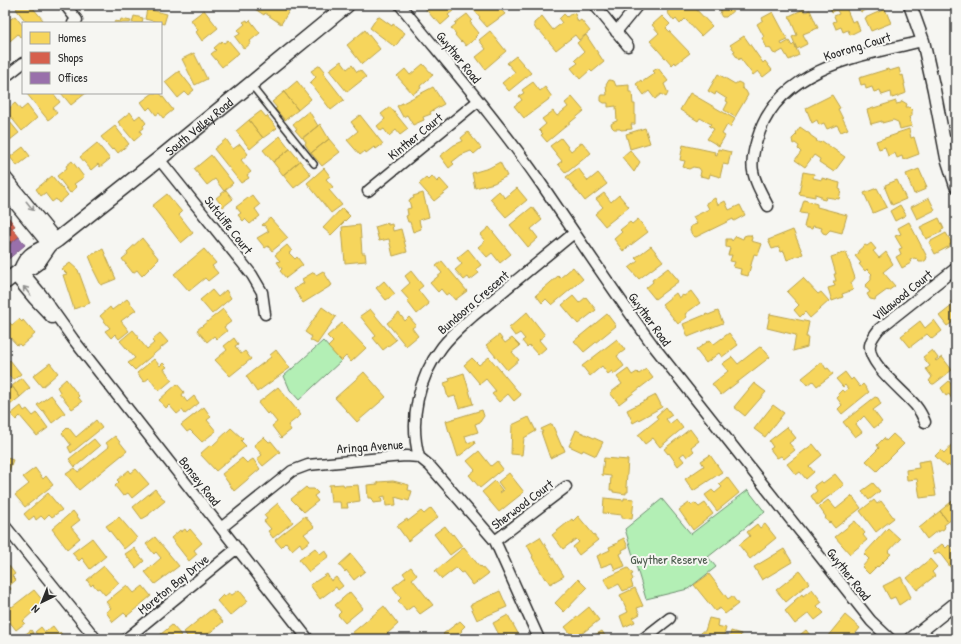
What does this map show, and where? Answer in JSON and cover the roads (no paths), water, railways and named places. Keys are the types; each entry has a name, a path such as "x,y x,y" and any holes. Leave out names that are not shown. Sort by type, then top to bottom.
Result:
{"main road":[{"name":"South Valley Road","path":"14,276 38,262 53,243 159,159 345,6"}],"street":[{"path":"65,5 75,22"},
{"name":"Gwyther Road","path":"400,5 509,140 652,344 870,621 890,639"},
{"path":"616,32 638,5"},
{"path":"910,5 923,41 943,141 956,186"},
{"path":"597,8 628,46"},
{"name":"Koorong Court","path":"768,206 753,174 752,163 761,128 777,102 799,83 836,64 923,41"},
{"path":"5,77 22,64"},
{"name":"Kinther Court","path":"368,191 478,101"},
{"name":"Sutcliffe Court","path":"159,159 252,275 262,292 265,314"},
{"path":"5,176 53,243"},
{"path":"5,192 53,243"},
{"name":"Bundoora Crescent","path":"419,457 415,443 418,398 430,366 442,346 473,316 574,233"},
{"name":"Villawood Court","path":"925,422 916,406 880,370 871,357 870,346 874,336 884,324 956,268"},
{"name":"Bonsey Road","path":"14,276 73,339 308,639"},
{"name":"Aringa Avenue","path":"221,528 292,471 308,465 392,457 419,457 430,466 495,541 539,639"},
{"name":"Sherwood Court","path":"495,541 566,487"},
{"path":"5,526 14,535 96,639"},
{"name":"Moreton Bay Drive","path":"126,639 236,549"},
{"path":"911,639 956,603"},
{"path":"643,639 670,618"}],"lane":[{"path":"250,84 314,164"},
{"path":"943,141 956,138"}],"park label":[{"name":"Gwyther Reserve","path":"669,559"}]}
